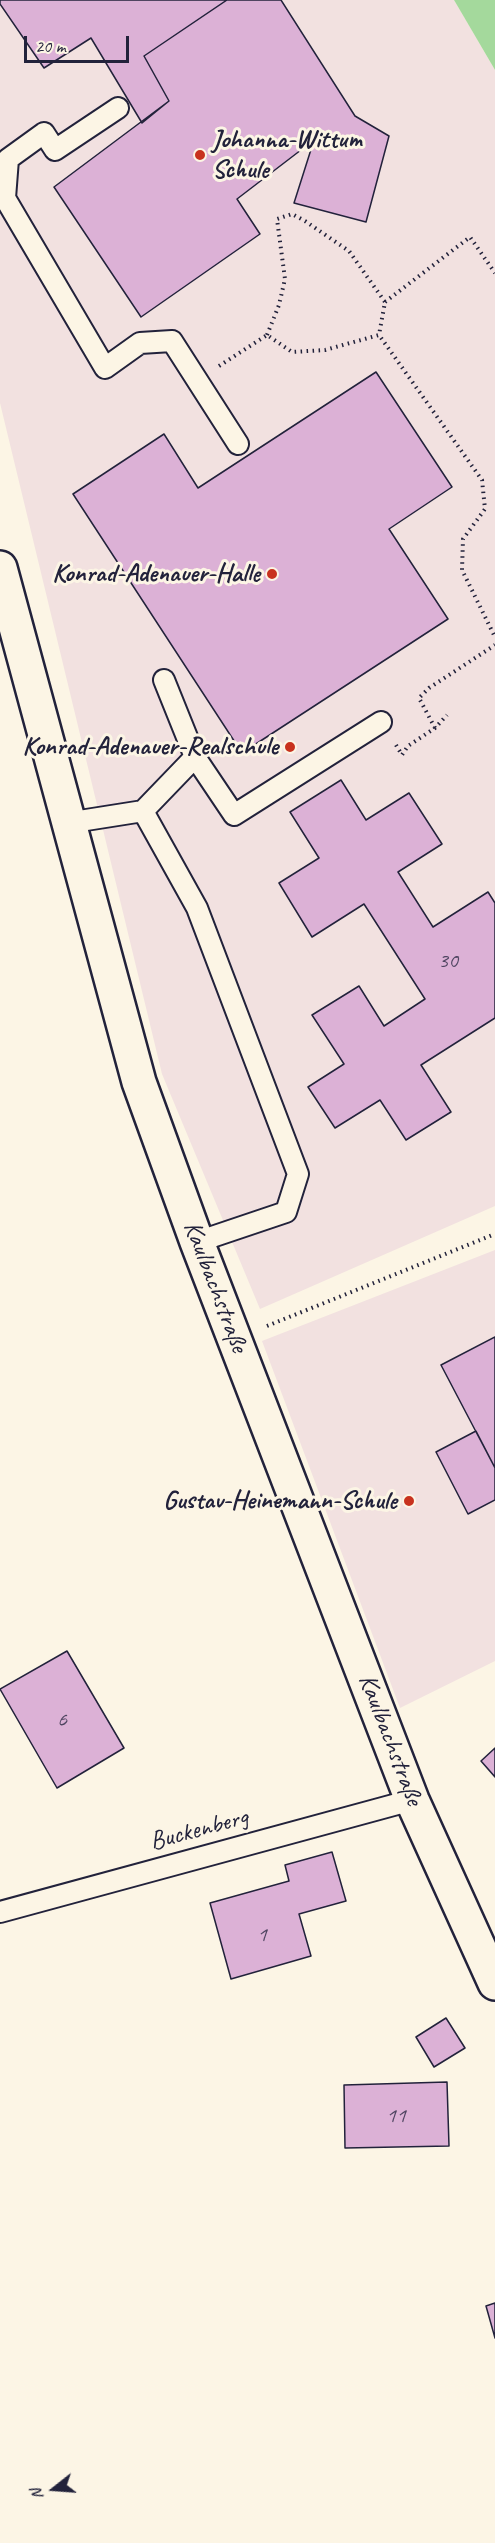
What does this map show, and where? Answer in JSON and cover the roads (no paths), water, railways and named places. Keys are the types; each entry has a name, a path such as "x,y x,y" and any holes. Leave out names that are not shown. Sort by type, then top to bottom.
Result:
{"street":[{"name":"Kaulbachstraße","path":"0,568 138,1082 197,1242 412,1800 491,1966"}],"lane":[{"path":"118,108 55,150 44,133 8,159 5,198 105,368 140,344 171,341 238,444"},
{"path":"164,680 195,757 234,814 381,722"},
{"path":"67,823 143,811 195,757"},
{"path":"143,811 197,908 298,1174 286,1212 197,1242"},
{"name":"Buckenberg","path":"0,1912 412,1800"}],"place":[{"name":"Johanna-Wittum Schule","path":"200,155"},
{"name":"Konrad-Adenauer-Halle","path":"272,574"},
{"name":"Konrad-Adenauer-Realschule","path":"290,747"},
{"name":"Gustav-Heinemann-Schule","path":"409,1501"}]}
